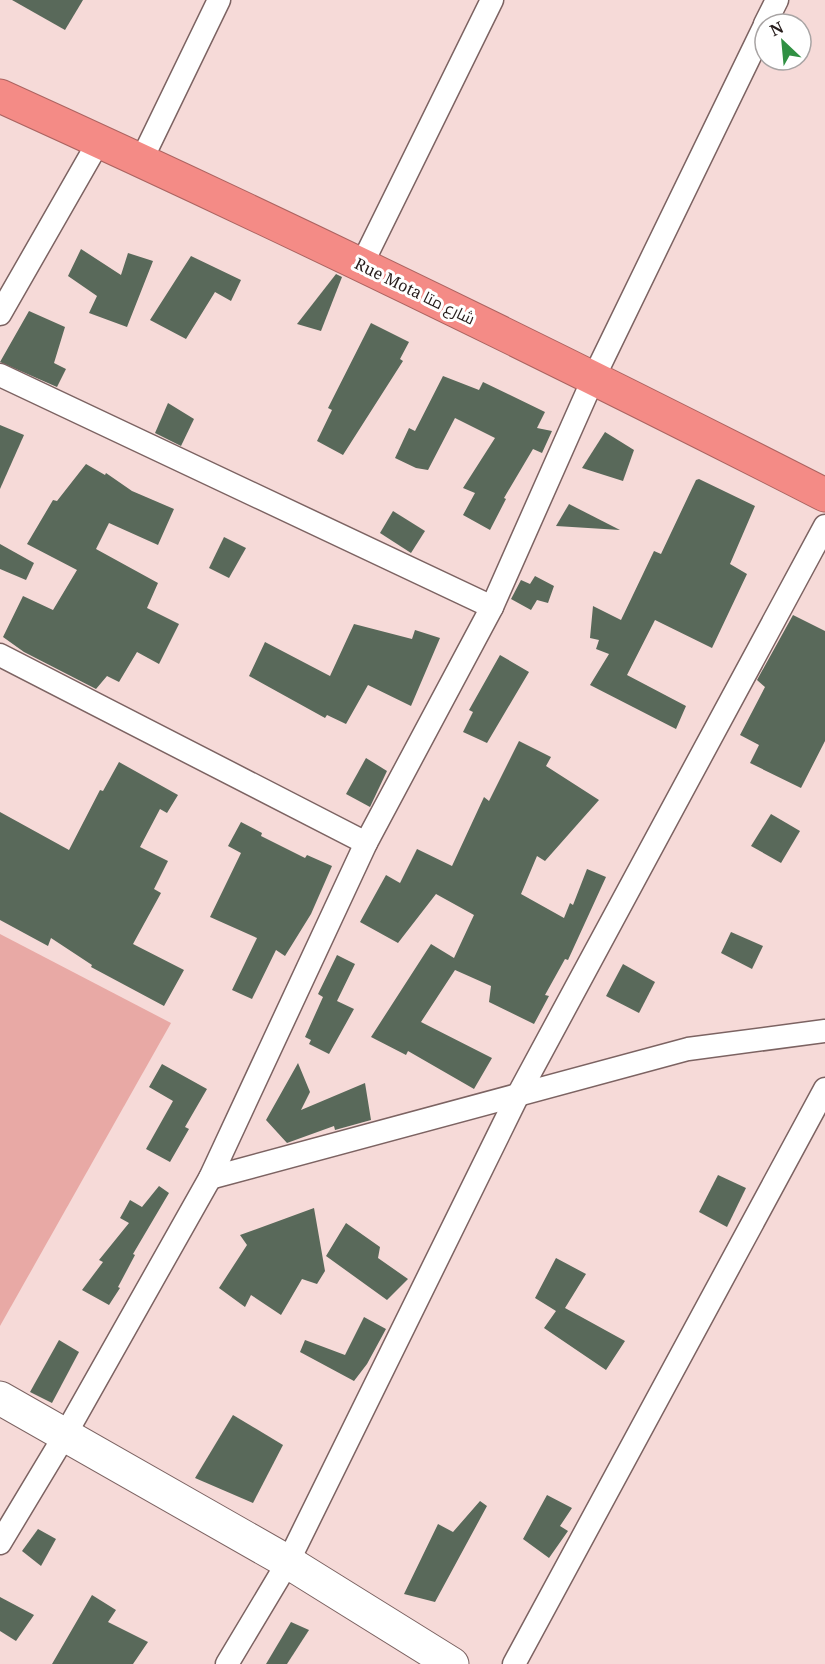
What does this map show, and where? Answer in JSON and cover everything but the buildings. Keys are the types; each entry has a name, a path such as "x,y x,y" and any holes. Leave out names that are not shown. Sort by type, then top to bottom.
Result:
{"highway":[{"name":"Rue Mota شارع متا","path":"0,96 594,377 825,495"}],"street":[{"path":"141,161 219,0"},
{"path":"361,266 492,0"},
{"path":"0,1543 65,1435 210,1178 366,843 492,607 594,377 753,49"},
{"path":"0,314 99,141"},
{"path":"0,375 492,607"},
{"path":"227,1664 288,1562 518,1095 825,525"},
{"path":"0,655 366,843"},
{"path":"210,1178 688,1049 825,1031"},
{"path":"514,1664 825,1089"},
{"path":"0,1398 288,1562 452,1664"}],"shaded area":[{"path":"0,934 171,1023 0,1326"}]}
